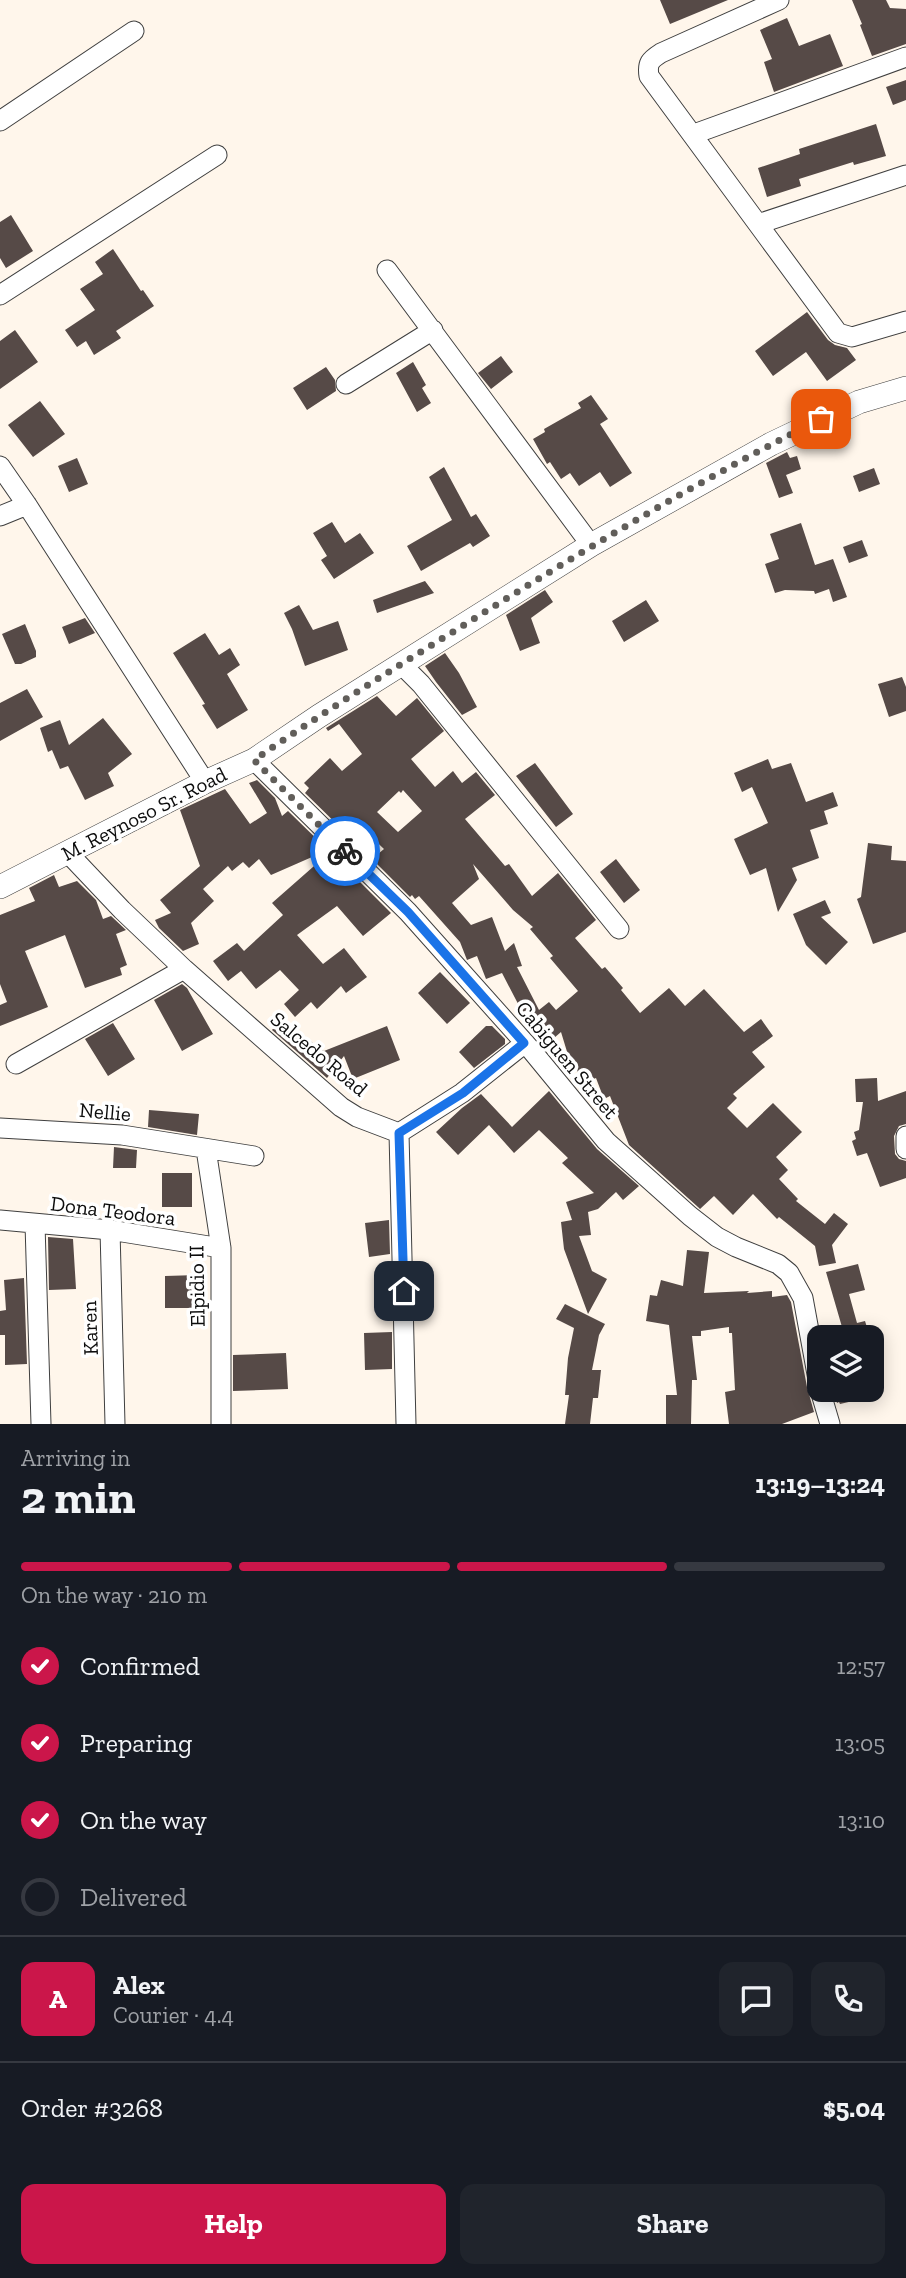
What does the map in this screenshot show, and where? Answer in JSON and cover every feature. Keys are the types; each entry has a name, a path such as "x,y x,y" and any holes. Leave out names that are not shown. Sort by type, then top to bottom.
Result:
{"street":[{"path":"779,0 661,53 650,60 647,66 649,76 838,333 852,337 906,321"},
{"path":"0,121 134,31"},
{"path":"694,134 906,57"},
{"path":"0,295 217,155"},
{"path":"758,224 906,175"},
{"path":"387,270 591,545"},
{"path":"346,384 433,330"},
{"name":"M. Reynoso Sr. Road","path":"0,887 205,782 254,760 591,545 771,444 859,402 906,388"},
{"path":"0,466 205,782"},
{"path":"0,516 27,505"},
{"path":"401,664 428,692 620,929"},
{"name":"Cabiguen Street","path":"254,760 408,912 606,1141 717,1237 778,1264 789,1272 803,1298 808,1325"},
{"name":"Salcedo Road","path":"68,853 122,910 184,969 341,1107 357,1117 399,1133"},
{"path":"16,1064 184,969"},
{"path":"406,1424 399,1133 463,1093 524,1043"},
{"name":"Nellie","path":"0,1128 122,1135 254,1156"},
{"path":"906,1136 906,1149"},
{"name":"Elpidio II","path":"206,1149 221,1248 221,1424"},
{"name":"Dona Teodora","path":"0,1220 110,1230 221,1248"},
{"path":"35,1224 41,1424"},
{"name":"Karen","path":"110,1230 115,1424"},
{"name":"Cabiguen Street","path":"823,1402 830,1424"}],"building":[{"path":"660,0 728,0 670,24"},
{"path":"852,0 886,0 890,8 906,9 906,44 872,56"},
{"path":"787,18 799,46 830,34 843,66 774,92 764,62 772,59 760,30"},
{"path":"906,80 906,100 893,105 886,87"},
{"path":"876,124 886,156 854,165 853,162 799,179 801,186 767,197 758,168 800,154 799,149"},
{"path":"11,215 33,251 6,268 0,258 0,222"},
{"path":"113,249 154,306 116,331 121,338 94,355 86,341 77,347 65,330 95,310 80,289 103,274 95,262"},
{"path":"807,312 828,340 847,348 856,360 827,381 806,352 773,376 755,351"},
{"path":"15,330 38,362 0,389 0,341"},
{"path":"501,356 513,372 491,389 478,373"},
{"path":"413,362 426,385 422,388 431,403 417,412 396,373"},
{"path":"326,367 335,380 336,391 307,410 293,388"},
{"path":"591,395 608,419 600,424 632,473 610,487 600,472 579,486 570,473 561,479 550,462 547,464 533,439 545,432 544,429 581,408 578,403"},
{"path":"40,401 65,434 33,457 8,425"},
{"path":"787,452 790,458 797,456 801,469 786,475 793,493 779,498 766,463"},
{"path":"77,458 88,484 69,492 58,466"},
{"path":"444,467 471,517 476,514 490,536 473,547 470,543 421,571 407,546 452,520 429,477"},
{"path":"874,468 880,484 859,492 853,476"},
{"path":"332,522 345,543 360,533 374,553 334,579 321,560 327,556 313,533"},
{"path":"801,523 815,565 833,559 847,597 833,602 829,589 815,594 814,591 785,590 775,593 765,564 779,559 770,534"},
{"path":"862,540 868,556 849,563 843,547"},
{"path":"425,581 434,593 377,613 373,600"},
{"path":"545,590 553,602 531,618 540,643 520,651 506,615"},
{"path":"646,600 659,621 624,642 612,621"},
{"path":"299,605 313,630 338,621 348,650 305,666 284,613"},
{"path":"85,618 95,633 69,644 62,627"},
{"path":"25,624 36,657 15,664 2,634"},
{"path":"205,633 219,655 230,648 240,665 227,674 248,710 217,729 202,705 205,704 173,653"},
{"path":"445,653 477,707 462,715 425,666"},
{"path":"902,677 906,687 906,711 889,717 878,684"},
{"path":"27,689 43,717 0,741 0,703"},
{"path":"377,696 396,716 417,698 444,731 411,759 435,787 453,771 462,783 476,772 495,795 465,819 505,866 509,864 532,896 558,873 596,920 575,938 602,969 605,967 640,1013 669,988 685,1006 704,989 744,1032 761,1019 773,1036 752,1052 765,1067 733,1094 737,1098 727,1108 747,1128 773,1103 802,1132 776,1157 788,1170 779,1179 798,1199 796,1201 825,1224 834,1213 848,1224 832,1245 836,1263 819,1266 815,1246 779,1217 777,1219 753,1194 733,1215 714,1196 700,1209 629,1145 610,1096 604,1099 596,1078 582,1084 576,1067 572,1068 561,1032 554,1038 556,1043 552,1046 530,1021 528,1023 502,973 486,979 477,956 467,960 460,942 419,896 415,899 412,895 410,897 372,859 384,849 362,828 351,838 305,793 309,788 304,783 330,758 342,771 362,754 339,724 328,731 326,728","holes":["403,790 422,811 398,832 377,812","473,864 513,910 533,927 530,929 553,956 550,958 578,991 556,1010 549,1002 539,1010 517,967 522,966 514,943 505,951 492,917 471,925 452,903 479,879"]},
{"path":"103,718 132,754 108,773 114,786 85,800 68,766 60,769 52,750 48,752 40,728 60,720 69,745"},
{"path":"768,759 772,769 791,763 806,802 833,792 838,806 824,811 828,824 810,830 819,858 792,868 797,880 778,912 766,868 750,875 734,839 768,823 752,787 742,792 734,773"},
{"path":"535,763 573,814 556,827 516,776"},
{"path":"257,780 275,798 282,816 288,811 328,850 271,875 259,859 249,868 243,862 232,871 228,866 203,889 214,901 191,923 199,944 183,951 159,928 155,920 171,913 160,900 200,866 180,810 225,789 250,824 267,813 249,783"},
{"path":"868,843 892,846 891,860 906,861 906,932 873,944 857,899 861,897"},
{"path":"330,852 391,913 363,936 337,906 297,935 323,964 344,948 367,977 346,993 341,986 317,1009 311,1002 295,1017 284,1004 299,990 280,970 256,989 241,971 228,981 213,961 237,943 244,951 283,915 272,903"},
{"path":"616,859 640,890 624,903 600,872"},
{"path":"54,875 59,887 77,881 96,900 103,919 111,916 126,930 116,934 127,965 120,968 122,975 85,988 65,935 25,951 48,1007 0,1026 0,1005 7,1002 0,984 0,915 35,901 29,888"},
{"path":"825,900 831,913 821,917 848,942 826,965 806,945 793,914"},
{"path":"440,972 470,1003 447,1024 418,993"},
{"path":"182,984 187,988 213,1034 182,1051 154,1000"},
{"path":"281,1019 324,1051 387,1026 400,1060 353,1079 344,1056 327,1078 272,1030"},
{"path":"113,1023 135,1059 108,1076 85,1039"},
{"path":"486,1026 492,1026 505,1039 505,1044 474,1068 459,1052"},
{"path":"877,1078 878,1101 906,1091 906,1124 899,1126 894,1136 895,1154 906,1161 906,1178 880,1187 867,1153 857,1156 852,1141 856,1139 854,1132 859,1130 863,1102 856,1102 855,1079"},
{"path":"549,1091 597,1149 639,1186 623,1200 616,1192 598,1209 588,1212 591,1235 579,1236 592,1271 607,1279 588,1314 564,1249 561,1222 572,1220 566,1202 594,1193 562,1163 568,1158 539,1130 514,1153 489,1125 458,1155 436,1132 481,1094 512,1127"},
{"path":"149,1110 199,1114 197,1135 148,1127"},
{"path":"114,1147 137,1150 136,1168 113,1168"},
{"path":"162,1173 192,1173 192,1207 162,1207"},
{"path":"389,1220 390,1254 369,1257 365,1223"},
{"path":"48,1237 73,1239 76,1289 49,1290"},
{"path":"687,1250 709,1252 704,1293 772,1291 772,1297 787,1295 791,1302 807,1387 807,1402 811,1402 814,1412 782,1424 729,1424 725,1392 735,1390 732,1333 729,1333 729,1327 701,1331 701,1336 692,1336 697,1380 692,1380 691,1424 666,1424 666,1395 677,1395 669,1325 646,1321 650,1295 657,1296 661,1280 683,1286"},
{"path":"858,1264 865,1290 849,1294 857,1323 865,1321 866,1325 841,1325 826,1272"},
{"path":"198,1275 198,1308 165,1308 165,1276"},
{"path":"24,1278 27,1364 5,1365 5,1335 0,1335 0,1311 6,1310 4,1280"},
{"path":"565,1304 605,1324 599,1335 592,1370 601,1370 598,1398 593,1398 590,1424 565,1424 569,1395 565,1395 568,1358 574,1328 556,1319"},
{"path":"392,1332 392,1369 365,1370 364,1333"},
{"path":"286,1353 288,1389 233,1391 233,1355"}],"way so far":[{"path":"345,851 254,760 318,716 591,545 821,419"}],"route":[{"path":"345,851 408,912 524,1043 463,1093 399,1133 404,1291"}]}
